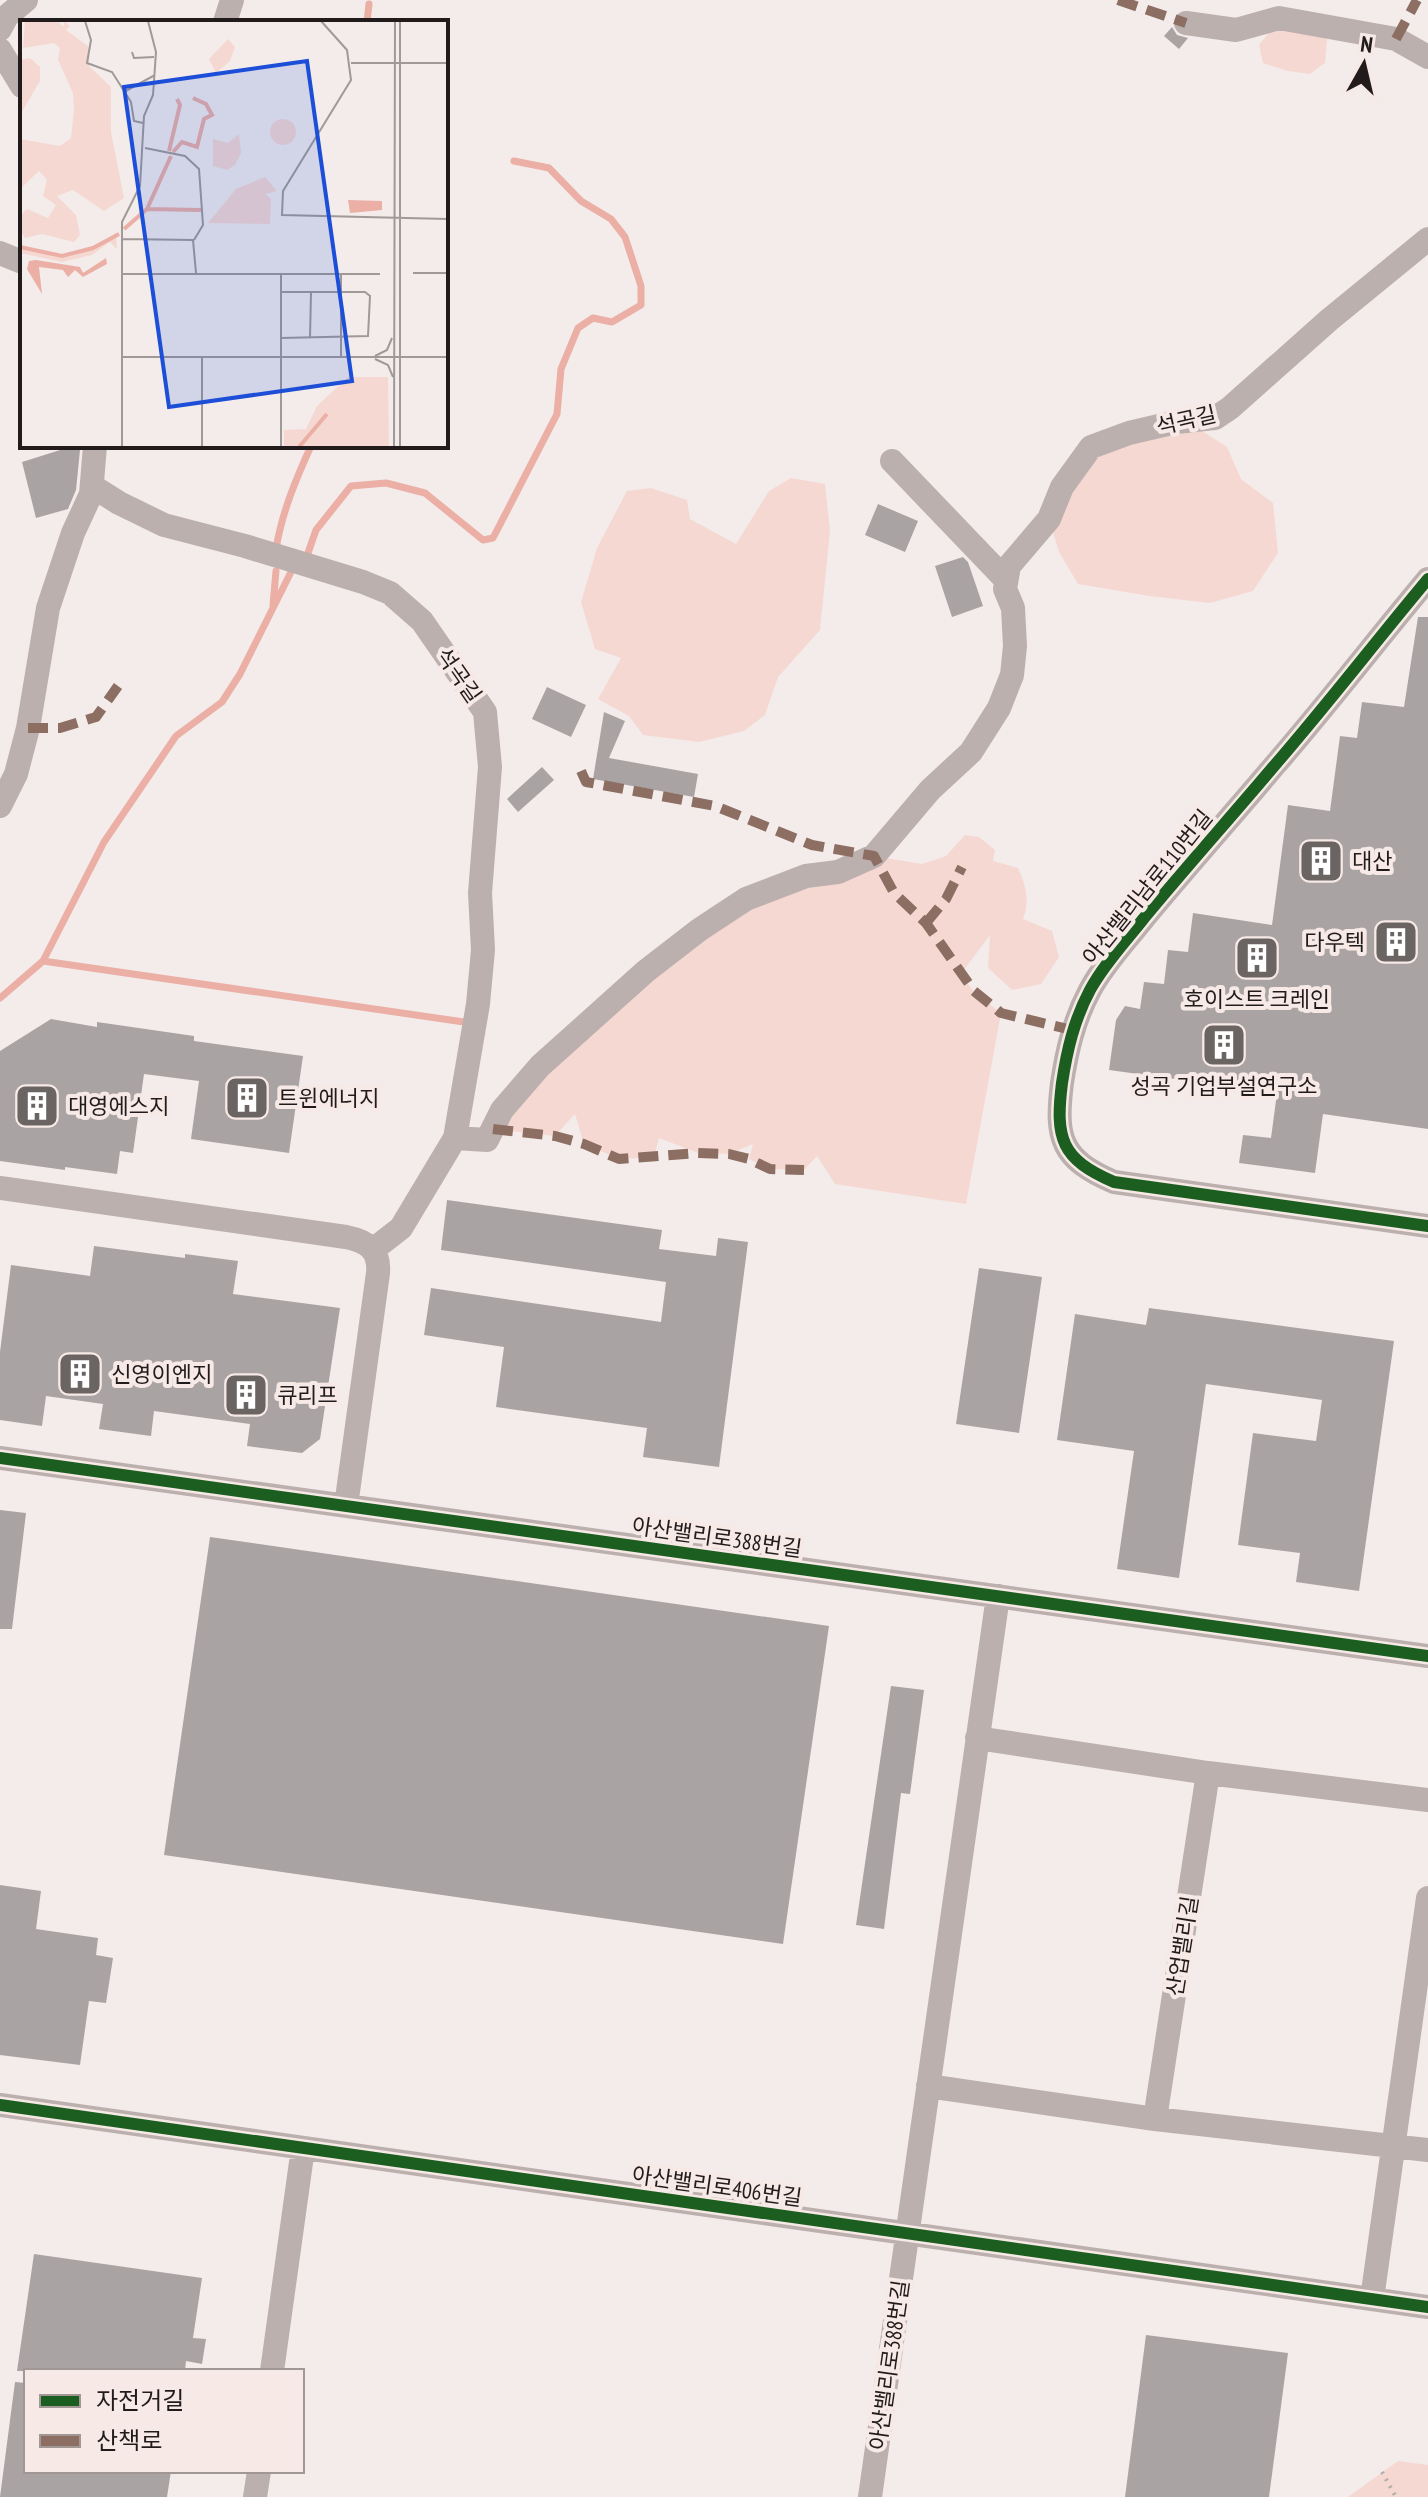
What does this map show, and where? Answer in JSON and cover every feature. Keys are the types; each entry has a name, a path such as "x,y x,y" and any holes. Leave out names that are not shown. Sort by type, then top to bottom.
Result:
{"street":[{"path":"0,29 7,16 26,0"},
{"path":"226,20 232,0"},
{"path":"1186,23 1236,30 1279,18 1396,39 1428,57"},
{"path":"0,50 20,83"},
{"name":"석곡길","path":"1006,580 1009,566 1049,519 1062,487 1091,447 1129,433 1176,422 1215,418 1428,239"},
{"path":"0,253 20,261"},
{"path":"0,806 16,774 28,728 48,608 73,533 91,494 95,448"},
{"path":"455,1138 487,1140 502,1110 540,1066 646,971 699,930 746,899 806,876 838,872 874,856 930,790 971,752 999,708 1012,675 1015,646 1013,608 1005,589 1006,580 892,461"},
{"name":"석곡길","path":"92,486 164,525 245,546 390,593 422,621 485,712 490,767 480,893 483,950 478,1004 455,1138 401,1228 374,1249"},
{"name":"아산밸리남로110번길","path":"1428,579 1102,970 1072,1030 1060,1101 1059,1128 1067,1149 1077,1162 1114,1182 1428,1226"},
{"path":"0,1188 346,1237 367,1243 374,1249 379,1265 346,1506"},
{"name":"아산밸리로388번길","path":"0,1458 1428,1656"},
{"path":"907,2234 998,1596"},
{"path":"977,1738 1208,1773 1428,1800"},
{"name":"산업밸리길","path":"1155,2119 1208,1773"},
{"path":"1372,2299 1428,1898"},
{"path":"928,2086 1155,2119 1428,2150"},
{"name":"아산밸리로406번길","path":"0,2105 1428,2307"},
{"path":"272,2369 303,2148"},
{"name":"아산밸리로388번길","path":"870,2497 907,2234"},
{"path":"255,2497 259,2473"}],"path":[{"path":"1382,2472 1396,2497"}],"shaded area":[{"path":"1286,25 1327,39 1325,63 1310,74 1263,63 1259,45 1271,30"},
{"path":"1196,427 1227,447 1241,479 1273,503 1278,553 1253,591 1210,603 1078,584 1059,552 1049,519 1091,447"},
{"path":"791,478 825,484 830,531 820,630 778,677 765,715 744,731 699,742 643,735 629,716 598,699 621,658 595,649 581,602 597,548 627,491 651,488 687,500 690,519 736,544 769,491"},
{"path":"965,835 979,837 995,850 993,861 1018,868 1026,894 1023,919 1052,931 1059,957 1041,984 1012,990 988,968 990,935 961,974 974,992 1001,1013 966,1204 835,1184 817,1156 804,1170 770,1169 749,1159 753,1144 729,1154 698,1153 659,1138 654,1157 619,1159 584,1144 575,1114 555,1136 493,1129 502,1110 699,930 874,856 922,864 946,856"},
{"path":"1398,2461 1428,2465 1428,2497 1348,2497"}],"building":[{"path":"1172,27 1177,35 1188,38 1179,49 1164,36"},
{"path":"67,448 80,450 76,490 68,509 36,518 22,462"},
{"path":"878,504 918,521 905,552 865,535"},
{"path":"963,557 968,562 983,606 952,617 935,566"},
{"path":"1418,617 1428,617 1428,1129 1323,1114 1315,1173 1239,1163 1243,1135 1271,1138 1277,1093 1109,1070 1116,1020 1125,1006 1140,1009 1144,982 1164,984 1168,950 1188,952 1193,913 1272,925 1288,805 1330,811 1340,736 1357,738 1362,702 1404,707"},
{"path":"547,687 586,705 571,737 532,719"},
{"path":"604,712 625,721 609,758 698,774 694,797 593,779"},
{"path":"542,767 554,780 518,812 507,799"},
{"path":"51,1019 97,1027 97,1022 194,1036 194,1041 303,1056 289,1153 191,1139 199,1081 144,1074 133,1153 120,1151 117,1174 0,1161 0,1051"},
{"path":"447,1200 662,1230 659,1249 716,1256 718,1238 748,1242 719,1467 643,1457 647,1428 496,1407 504,1347 424,1335 431,1288 661,1322 666,1282 441,1250"},
{"path":"94,1246 185,1258 185,1254 238,1261 233,1294 340,1308 320,1439 302,1453 247,1446 250,1424 154,1411 151,1436 99,1429 103,1404 46,1396 42,1426 0,1420 0,1352 11,1265 90,1276"},
{"path":"979,1268 1042,1277 1019,1433 956,1424"},
{"path":"1149,1308 1394,1341 1359,1591 1296,1582 1300,1553 1238,1545 1253,1433 1316,1441 1322,1400 1206,1384 1179,1578 1117,1569 1134,1451 1057,1440 1075,1314 1146,1325"},
{"path":"0,1510 26,1513 12,1629 0,1629"},
{"path":"210,1537 829,1626 783,1944 164,1855"},
{"path":"891,1686 924,1690 910,1794 901,1793 884,1929 856,1925"},
{"path":"0,1885 41,1891 36,1929 98,1938 96,1955 113,1958 106,2003 89,2001 80,2065 0,2055"},
{"path":"34,2254 202,2278 193,2338 206,2339 202,2364 186,2361 185,2369 17,2371"},
{"path":"1146,2335 1288,2353 1269,2497 1125,2497"},
{"path":"15,2382 24,2383 24,2473 171,2473 167,2497 0,2497"}],"waterway":[{"path":"367,20 369,4"},
{"path":"308,553 316,530 351,486 386,483 425,493 483,540 493,538 557,414 561,369 578,328 593,318 612,322 641,305 641,286 625,237 611,219 581,201 549,168 514,161"},
{"path":"276,549 286,509 310,448"},
{"path":"273,605 276,571"},
{"path":"0,998 43,961 104,842 176,736 222,702 240,674 291,572"},
{"path":"43,961 464,1022"}],"marked path":[{"path":"1118,0 1186,23"},
{"path":"1396,39 1417,0"},
{"path":"28,728 60,728 96,717 118,686"},
{"path":"581,771 586,782 715,806 812,845 874,856 894,893 926,923 974,991 1001,1013 1072,1030"},
{"path":"926,923 946,899 962,867"},
{"path":"493,1129 555,1136 619,1159 698,1153 729,1154 770,1169 804,1170"}],"cycle path":[{"path":"1428,579 1102,971 1084,1001 1072,1035 1060,1102 1061,1133 1072,1155 1083,1165 1114,1182 1428,1226"},
{"path":"0,1458 1428,1656"},
{"path":"0,2105 1428,2307"}],"place":[{"name":"대산","path":"1321,861"},
{"name":"다우텍","path":"1396,942"},
{"name":"호이스트 크레인","path":"1257,958"},
{"name":"성곡 기업부설연구소","path":"1224,1045"},
{"name":"트윈에너지","path":"247,1098"},
{"name":"대영에스지","path":"37,1106"},
{"name":"신영이엔지","path":"80,1374"},
{"name":"큐리프","path":"246,1395"}]}
